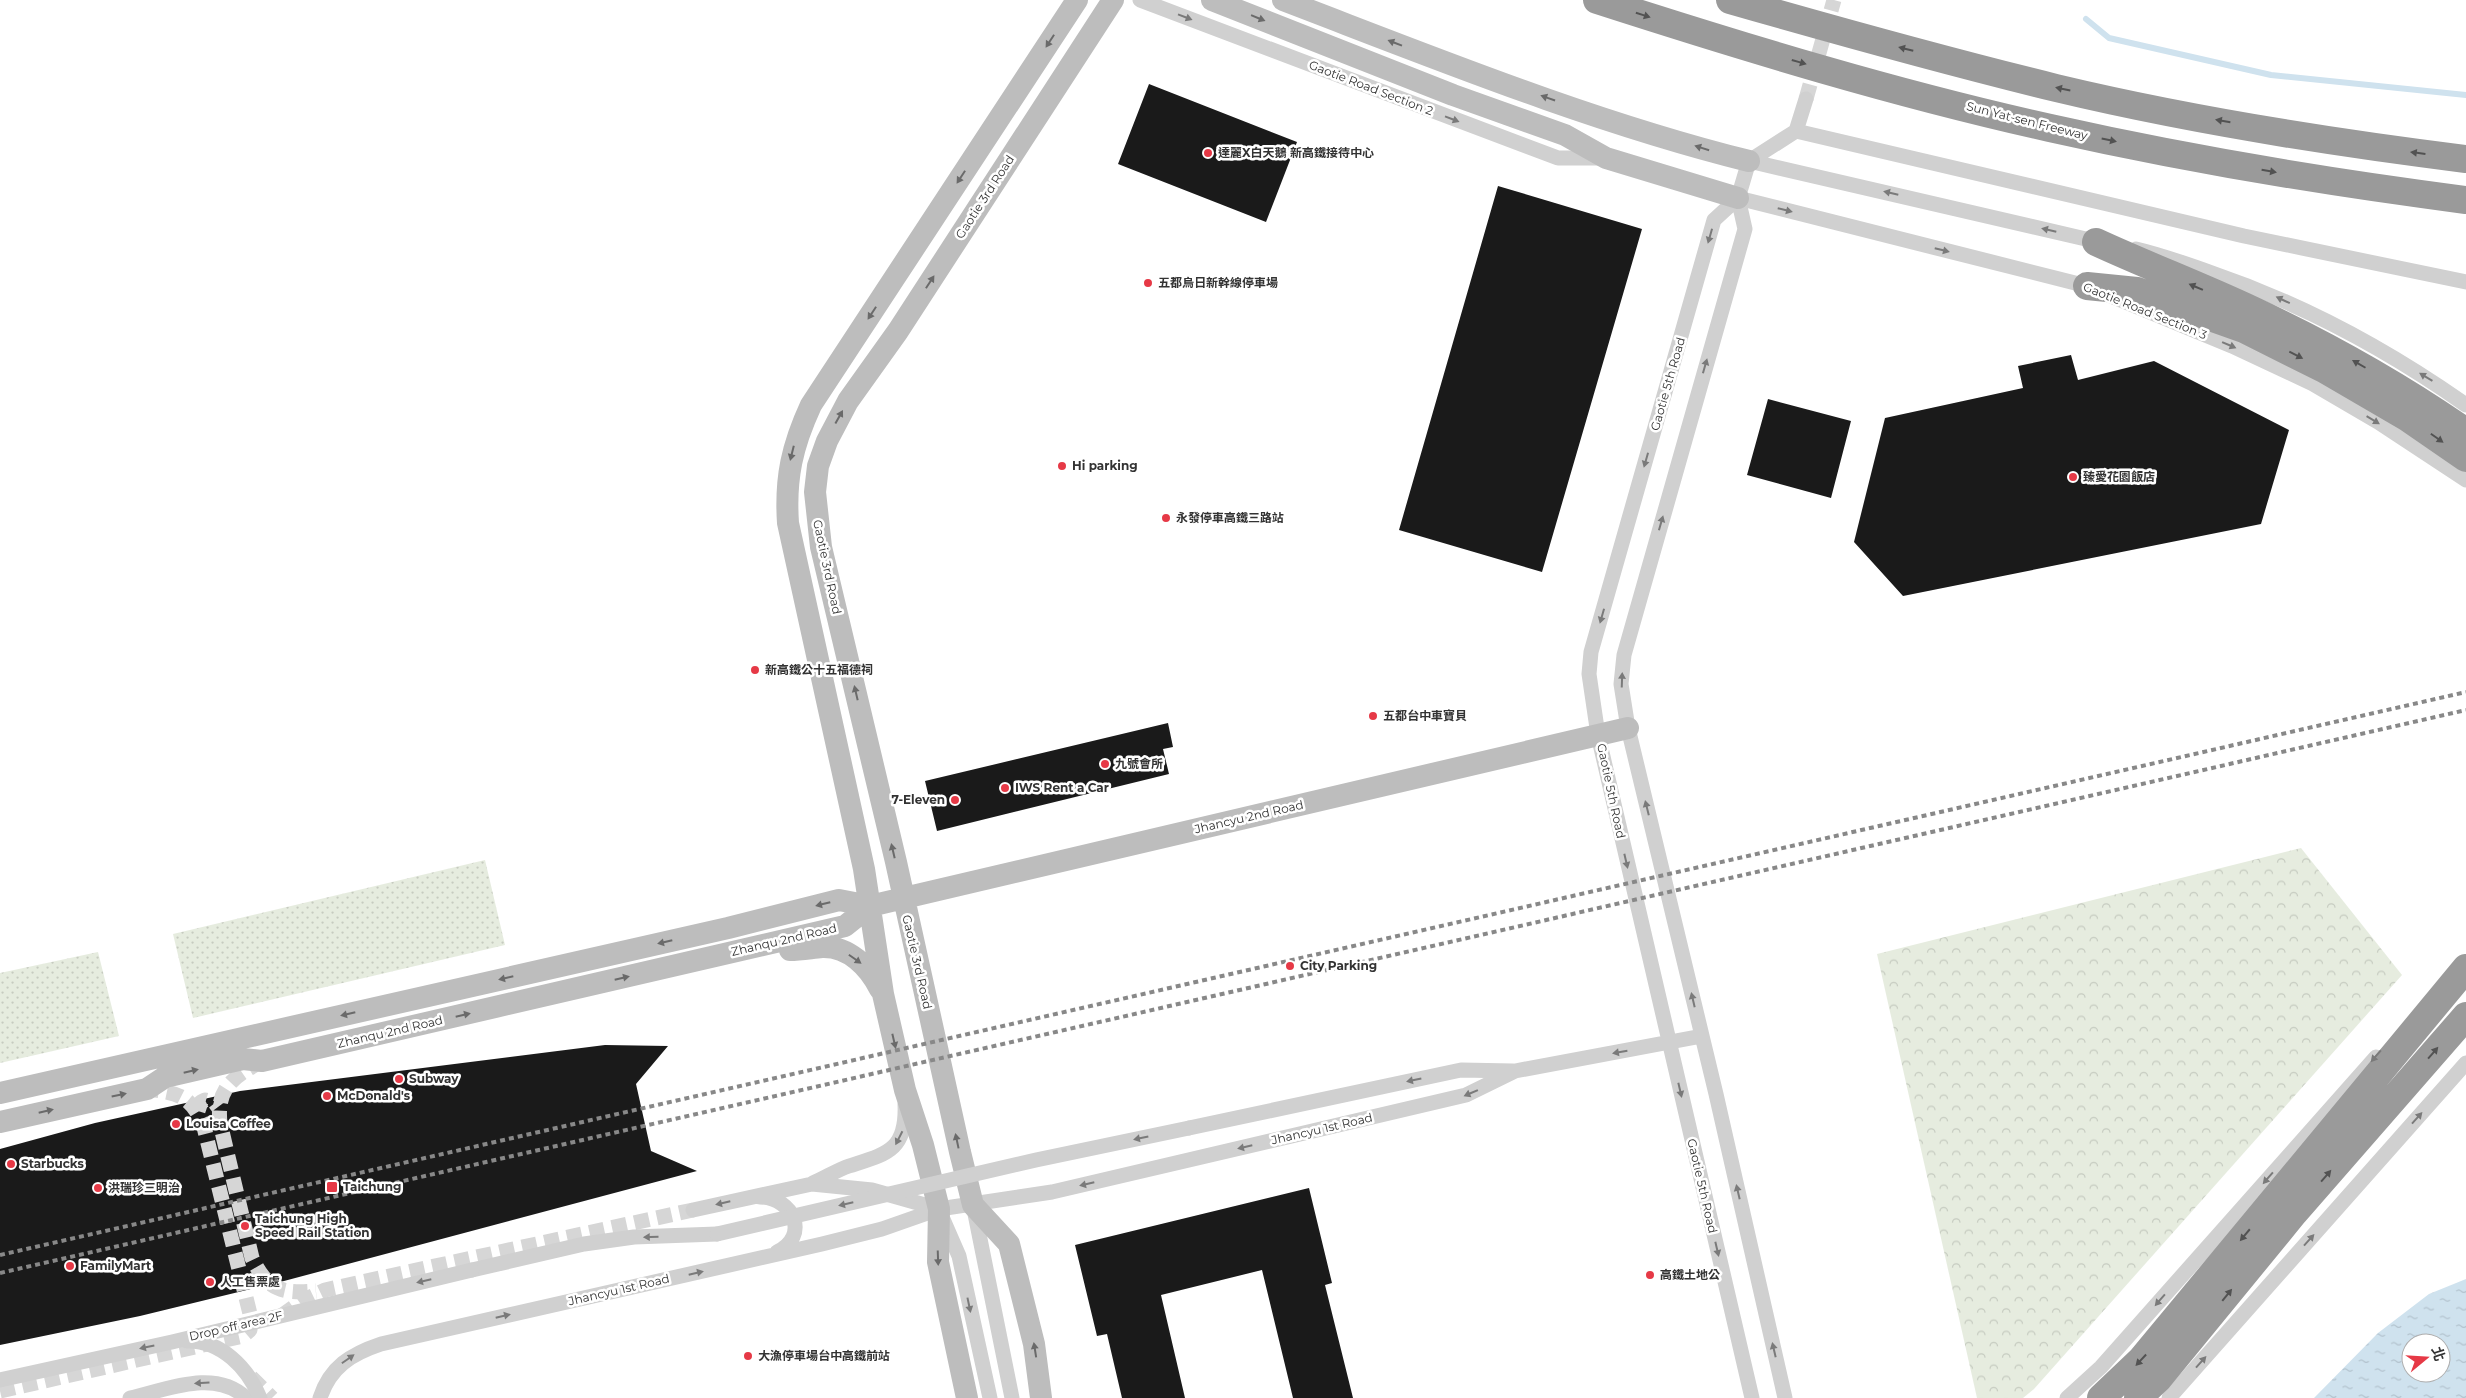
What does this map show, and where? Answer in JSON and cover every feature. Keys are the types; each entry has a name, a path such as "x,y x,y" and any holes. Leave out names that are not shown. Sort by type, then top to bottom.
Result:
{"highway":[{"name":"Sun Yat-sen Freeway","path":"1597,0 1713,38 1854,78 2048,128 2346,185 2466,200"},
{"path":"1730,0 1865,39 2057,88 2352,145 2466,159"},
{"path":"2096,242 2251,310 2326,346 2412,408 2466,458"},
{"path":"2087,286 2138,290 2244,329 2324,369 2466,432"},
{"path":"2138,1398 2159,1378 2285,1205 2466,968"},
{"path":"2101,1398 2141,1360 2285,1205 2466,1016"}],"street":[{"path":"990,1398 959,1256 939,1209 923,1145 905,1090 883,994 870,906 788,523 786,495 790,461 798,434 811,405 1077,0"},
{"name":"Gaotie 3rd Road","path":"1012,1398 973,1205 821,547 815,492 818,466 827,441 848,401 898,331 1113,0"},
{"name":"Gaotie Road Section 2","path":"1140,0 1558,158 1606,158"},
{"name":"Gaotie Road Section 2","path":"1212,0 1452,95 1565,135 1606,158 1738,198"},
{"path":"1283,0 1458,67 1713,152 2096,242 2158,254 2257,288 2338,326 2429,379 2466,405"},
{"path":"1785,1398 1702,1036 1628,728 1621,684 1624,655 1745,229 1738,198 1749,161 1796,131 1806,99"},
{"path":"1796,131 2244,236 2466,282"},
{"name":"Gaotie Road Section 3","path":"1738,198 2087,286 2232,346 2313,384 2378,422 2466,480"},
{"name":"Gaotie 5th Road","path":"1738,198 1714,220 1592,652 1589,674 1598,735 1668,1043 1752,1398"},
{"name":"Jhancyu 2nd Road","path":"870,906 1628,728"},
{"name":"Zhanqu 2nd Road","path":"0,1093 709,932 839,900 870,906"},
{"name":"Zhanqu 2nd Road","path":"0,1122 147,1089 165,1077 243,1058 262,1060 281,1056 845,926 870,906"},
{"path":"740,950 833,948 859,960 868,969 883,994"},
{"path":"2067,1398 2101,1367 2466,954"},
{"name":"Jhancyu 1st Road","path":"320,1398 324,1386 338,1366 350,1357 373,1347 882,1229 939,1209 1052,1192 1466,1095 1515,1072 1702,1036"},
{"path":"2169,1398 2466,1063"},
{"name":"Drop off area 2F","path":"0,1380 172,1342 584,1244 634,1237 718,1234 1036,1160 1461,1070 1515,1072"},
{"path":"812,1184 846,1167 881,1157 892,1150 900,1138 904,1126 905,1090"},
{"name":"Jhancyu 1st Road","path":"693,1210 812,1184 872,1190 939,1209"},
{"path":"753,1197 768,1197 780,1201 789,1209 794,1218 791,1240 783,1249 769,1256"},
{"name":"Gaotie 3rd Road","path":"973,1205 1009,1244 1034,1344 1041,1398"},
{"path":"939,1209 938,1262 967,1398"},
{"path":"172,1342 192,1341 222,1350 246,1372 260,1398"},
{"path":"130,1398 203,1382 218,1383 232,1388 246,1398"}],"green space":[{"path":"2301,848 2402,975 2034,1389 2023,1398 1977,1398 1877,954"},
{"path":"485,860 505,945 193,1018 173,934"},
{"path":"98,952 119,1036 0,1063 0,973"}],"water":[{"path":"2466,1279 2466,1398 2314,1398 2378,1333 2429,1294"}],"building":[{"name":"達麗X白天鵝 新高鐵接待中心","path":"1149,84 1297,142 1266,222 1118,164"},
{"path":"1498,186 1642,229 1542,572 1399,530"},
{"name":"臻愛花園飯店","path":"2071,355 2078,380 2154,361 2289,430 2261,524 1903,596 1854,542 1885,418 2023,388 2018,366"},
{"path":"1768,399 1851,421 1831,498 1747,475"},
{"path":"1168,723 1173,747 1163,749 1169,774 937,831 925,781"},
{"name":"Taichung High Speed Rail Station","path":"605,1045 668,1046 636,1084 651,1151 697,1171 284,1281 140,1316 0,1345 0,1149 95,1123 240,1091"},
{"path":"1309,1188 1332,1283 1325,1285 1353,1398 1293,1398 1262,1270 1161,1295 1185,1398 1122,1398 1107,1334 1097,1336 1075,1245"}],"waterway":[{"path":"2086,19 2109,38 2271,75 2466,95"}],"tunnel":[{"path":"1806,99 1834,0"},
{"path":"262,1061 243,1072 229,1084 221,1100 220,1123 252,1258 258,1269 277,1288 294,1292 316,1291"},
{"path":"0,1391 243,1336 250,1330 251,1318 204,1127 195,1109 189,1102 168,1092 147,1089"},
{"path":"198,1111 201,1102 205,1100 215,1103 218,1107"},
{"path":"281,1316 302,1301 325,1290 693,1210"},
{"path":"251,1377 272,1398"}],"railway":[{"path":"0,1255 2466,692"},
{"path":"0,1273 2466,710"}],"place":[{"name":"達麗X白天鵝 新高鐵接待中心","path":"1208,153"},
{"name":"五都烏日新幹線停車場","path":"1148,283"},
{"name":"Hi parking","path":"1062,466"},
{"name":"臻愛花園飯店","path":"2073,477"},
{"name":"永發停車高鐵三路站","path":"1166,518"},
{"name":"新高鐵公十五福德祠","path":"755,670"},
{"name":"五都台中車寶貝","path":"1373,716"},
{"name":"九號會所","path":"1105,764"},
{"name":"IWS Rent a Car","path":"1005,788"},
{"name":"7-Eleven","path":"955,800"},
{"name":"City Parking","path":"1290,966"},
{"name":"Subway","path":"399,1079"},
{"name":"McDonald's","path":"327,1096"},
{"name":"Louisa Coffee","path":"176,1124"},
{"name":"Starbucks","path":"11,1164"},
{"name":"Taichung","path":"332,1187"},
{"name":"洪瑞珍三明治","path":"98,1188"},
{"name":"Taichung High Speed Rail Station","path":"245,1226"},
{"name":"FamilyMart","path":"70,1266"},
{"name":"高鐵土地公","path":"1650,1275"},
{"name":"人工售票處","path":"210,1282"},
{"name":"大漁停車場台中高鐵前站","path":"748,1356"}]}
